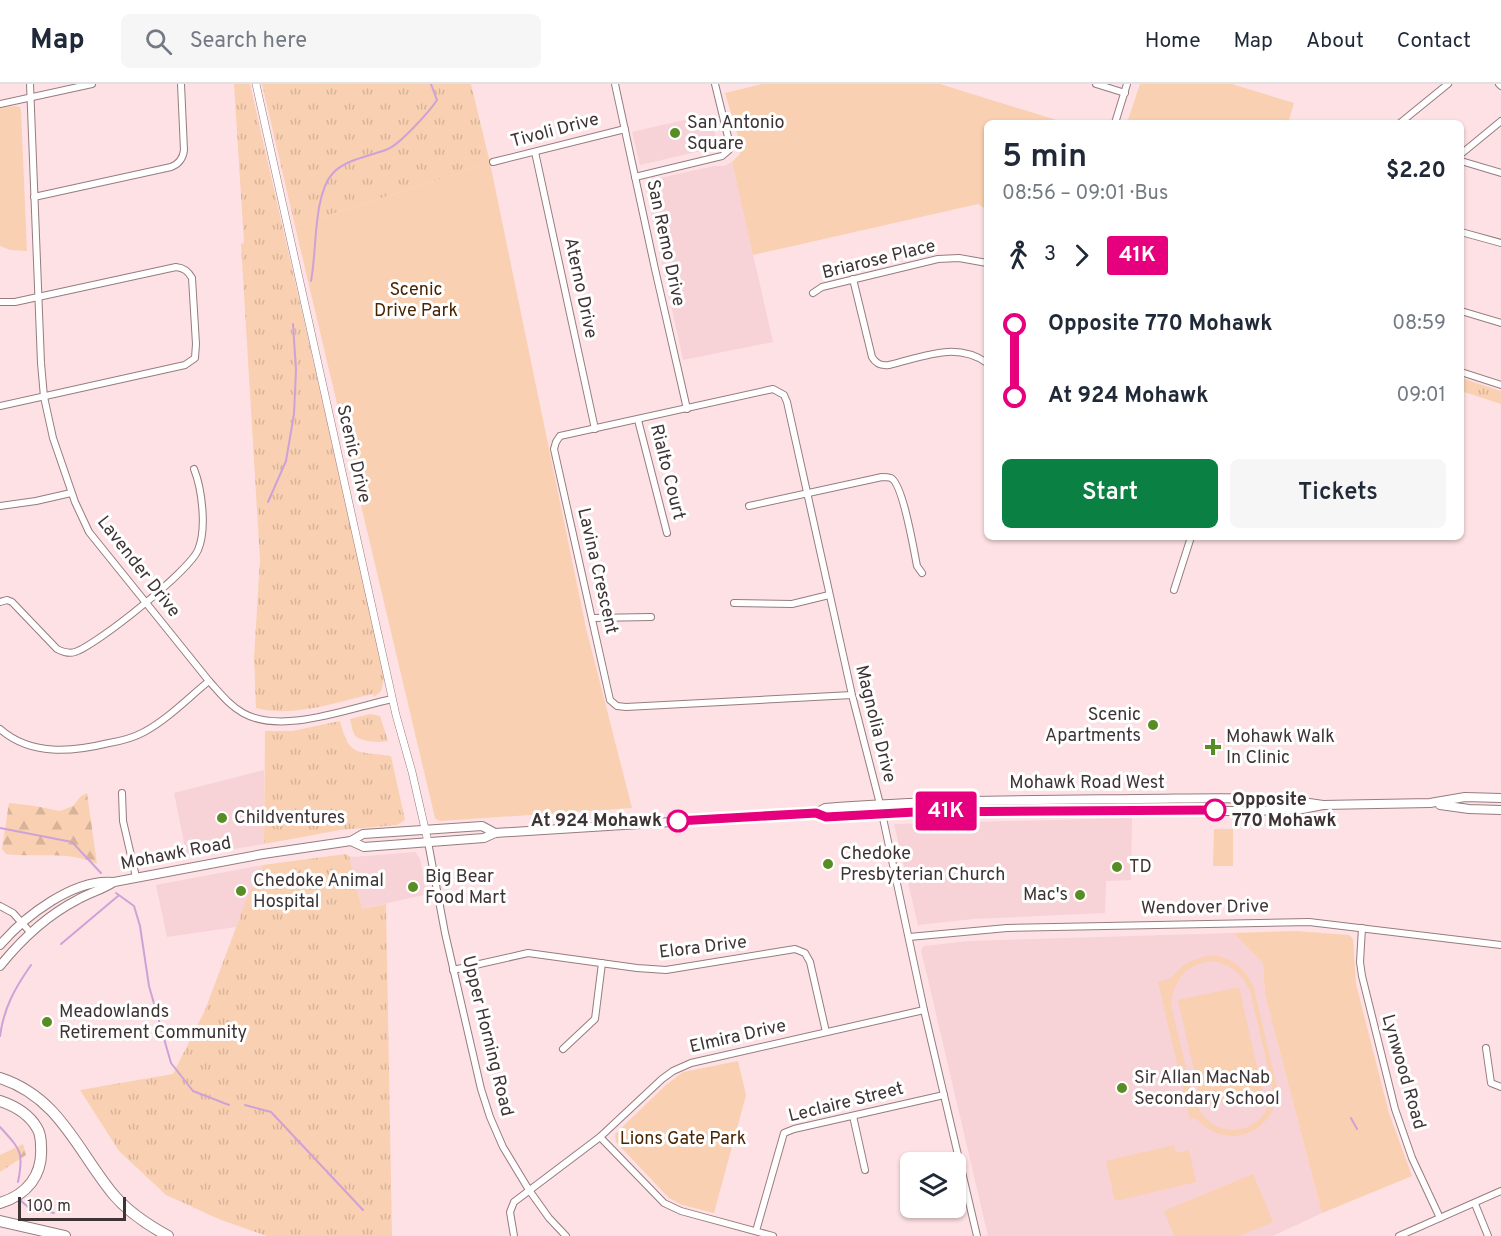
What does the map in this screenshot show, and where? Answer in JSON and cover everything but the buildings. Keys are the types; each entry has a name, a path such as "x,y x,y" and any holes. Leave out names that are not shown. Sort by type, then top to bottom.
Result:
{"highway":[{"path":"0,1078 27,1090 46,1104 62,1122 125,1208 168,1236"},
{"path":"0,1101 13,1106 32,1121 39,1131 41,1157 41,1166 36,1177 15,1196 0,1203"},
{"path":"0,1221 65,1236"}],"main road":[{"name":"Mohawk Road West","path":"428,842 484,838 495,833 816,813 826,817 915,812 1254,811 1302,809 1323,805 1430,803 1465,797 1501,798"},
{"path":"1095,812 1111,799"},
{"name":"Mohawk Road West","path":"816,813 825,807 916,801 1296,800 1323,805"},
{"name":"Mohawk Road West","path":"1430,803 1469,809 1501,810"},
{"name":"Mohawk Road West","path":"425,830 482,826 495,833"},
{"name":"Mohawk Road","path":"0,945 22,923 53,900 71,891 102,881 114,882 351,841 363,834 425,830"},
{"name":"Mohawk Road","path":"351,841 364,847 428,842"},
{"name":"Mohawk Road","path":"0,966 30,932 70,903 104,889 114,882"}],"street":[{"name":"Lavender Drive","path":"30,84 44,397 52,438 71,493 95,541 209,681 228,702 242,712 274,723 304,719 392,699"},
{"path":"0,104 92,84"},
{"path":"34,197 177,164 182,159 184,150 181,84"},
{"name":"Scenic Drive","path":"256,84 392,699 425,830"},
{"name":"San Remo Drive","path":"615,84 687,409"},
{"path":"635,177 722,156 729,150 730,145 716,84"},
{"path":"1096,84 1125,93"},
{"path":"1116,120 1127,84"},
{"path":"1404,120 1448,84"},
{"path":"1464,152 1501,122"},
{"name":"Tivoli Drive","path":"493,162 625,129"},
{"name":"Aterno Drive","path":"535,152 595,429"},
{"path":"1464,162 1501,173"},
{"path":"1464,233 1501,243"},
{"name":"Briarose Place","path":"813,293 822,287 938,259 958,258 984,262"},
{"path":"0,302 15,302 176,267 190,273 194,284 196,352 195,358 179,367 0,406"},
{"path":"854,279 875,362 883,366 953,350 977,356 984,361"},
{"path":"1464,312 1501,322"},
{"path":"1464,373 1501,386"},
{"name":"Lavina Crescent","path":"784,395 773,389 560,436 556,442 554,449 610,700 617,706 626,707 852,695"},
{"name":"Magnolia Drive","path":"784,395 852,695 880,804 924,1010 977,1236"},
{"name":"Rialto Court","path":"638,420 667,533"},
{"path":"0,602 7,600 12,602 57,649 69,653 79,650 105,634 187,566 200,546 201,485 194,469"},
{"path":"749,506 882,477 891,478 896,482 902,496 917,566 922,573"},
{"path":"0,506 71,493"},
{"path":"1174,590 1190,540"},
{"path":"734,603 792,604 829,595"},
{"path":"593,618 651,617"},
{"path":"0,729 25,744 55,750 75,750 122,741 147,730 209,681"},
{"path":"122,793 123,821 136,877"},
{"name":"Upper Horning Road","path":"425,830 453,969 481,1089 490,1117 503,1147 529,1190 549,1218 566,1236"},
{"path":"0,906 13,913 30,932"},
{"name":"Wendover Drive","path":"909,936 1006,928 1309,922 1501,945"},
{"name":"Lynwood Road","path":"1362,928 1360,940 1362,976 1392,1097 1412,1158 1440,1218"},
{"name":"Elora Drive","path":"453,969 528,953 666,970 795,949 805,953 810,962 826,1032"},
{"path":"563,1049 595,1019 602,963"},
{"name":"Elmira Drive","path":"529,1190 600,1137 662,1079 685,1064 924,1010"},
{"path":"1486,1048 1491,1083 1501,1087"},
{"name":"Leclaire Street","path":"756,1231 784,1133 944,1095"},
{"path":"853,1116 865,1170"},
{"path":"600,1137 664,1203 681,1211 773,1236"},
{"path":"514,1236 510,1212 514,1202 529,1190"},
{"path":"1399,1236 1501,1191"},
{"path":"1474,1204 1488,1236"}],"shaded area":[{"name":"San Antonio Square","path":"710,114 718,147 640,165 632,132"},
{"path":"732,162 773,342 683,360 645,185 646,181 714,166 724,166"},
{"name":"Childventures","path":"264,770 264,844 187,857 174,793"},
{"path":"1132,818 1131,880 1106,881 1105,913 973,919 918,925 894,824"},
{"path":"415,852 420,859 428,894 362,909 349,856"},
{"path":"263,865 236,927 167,937 156,885"},
{"name":"Sir Allan MacNab Secondary School","path":"1233,933 1263,963 1265,995 1322,1213 1273,1236 988,1236 921,950 924,946 969,941"}],"green space":[{"path":"234,84 250,84 384,679 381,691 374,697 373,694 300,710 270,711 256,708 254,657 260,560"},
{"path":"262,84 471,84 490,163 295,226"},
{"path":"762,84 940,84 1056,120 984,120 984,208 978,204 753,255 732,162 740,154 740,143 725,93"},
{"path":"1140,84 1232,84 1294,103 1289,120 1128,120"},
{"path":"20,107 21,111 27,251 10,250 0,246 0,108"},
{"name":"Scenic Drive Park","path":"490,163 586,628 632,808 440,821 435,818 295,226"},
{"path":"1464,379 1501,391 1501,404 1464,392"},
{"path":"370,714 380,716 388,741 364,740 354,734 350,719"},
{"path":"340,721 343,733 351,747 363,752 391,756 405,820 397,825 340,830 264,844 265,731 292,731"},
{"path":"87,793 97,864 75,857 6,854 2,849 9,803 60,811 73,806 81,796"},
{"path":"1214,829 1233,829 1233,866 1213,866"},
{"path":"346,854 349,856 362,909 386,904 392,1236 267,1236 221,1220 166,1195 119,1151 80,1090 173,1074 205,1010 246,901 263,865"},
{"path":"1296,931 1349,935 1353,939 1356,984 1389,1113 1412,1176 1322,1213 1265,995 1263,963 1233,933"},
{"path":"1214,955 1234,963 1251,981 1277,1088 1275,1104 1269,1117 1248,1133 1235,1136 1221,1134 1208,1129 1196,1118 1190,1119 1158,982 1170,978 1189,962","holes":["1213,961 1236,971 1250,991 1270,1075 1272,1087 1270,1103 1262,1117 1241,1129 1226,1129 1214,1125 1209,1122 1194,1101 1171,1005 1175,988 1183,974 1196,965"]},
{"path":"1239,987 1263,1094 1202,1106 1178,1000"},
{"name":"Lions Gate Park","path":"738,1061 746,1095 714,1213 682,1205 669,1198 616,1142 615,1134 666,1085 683,1072"},
{"path":"23,1144 26,1155 0,1172 0,1155"},
{"path":"1174,1145 1176,1153 1189,1150 1196,1182 1115,1201 1106,1161"},
{"path":"1253,1174 1273,1222 1239,1236 1174,1236 1164,1211"}],"waterway":[{"path":"311,281 319,209 327,182 338,168 359,158 388,149 407,134 437,100 431,84"},
{"path":"268,502 286,461 294,414 296,370 293,324"},
{"path":"0,828 72,842 101,873"},
{"path":"116,893 134,906 140,926 149,986 171,1063 193,1091 229,1105"},
{"path":"61,944 118,896"},
{"path":"0,1036 11,998 31,965"},
{"path":"245,1105 271,1112 363,1210"},
{"path":"1351,1118 1357,1129"},
{"path":"0,1127 13,1141 19,1152 21,1164 18,1182"},
{"path":"20,1200 28,1207 54,1213"}],"bus line":[{"name":"41K","path":"678,821 816,813 826,817 915,812 1215,810"}],"place":[{"name":"San Antonio Square","path":"675,133"},
{"name":"Scenic Apartments","path":"1153,725"},
{"name":"Mohawk Walk In Clinic","path":"1213,747"},
{"name":"Opposite 770 Mohawk","path":"1215,810"},
{"name":"Childventures","path":"222,818"},
{"name":"At 924 Mohawk","path":"678,821"},
{"name":"Chedoke Presbyterian Church","path":"828,864"},
{"name":"TD","path":"1117,867"},
{"name":"Big Bear Food Mart","path":"413,887"},
{"name":"Chedoke Animal Hospital","path":"241,891"},
{"name":"Mac's","path":"1080,895"},
{"name":"Meadowlands Retirement Community","path":"47,1022"},
{"name":"Sir Allan MacNab Secondary School","path":"1122,1088"}]}
